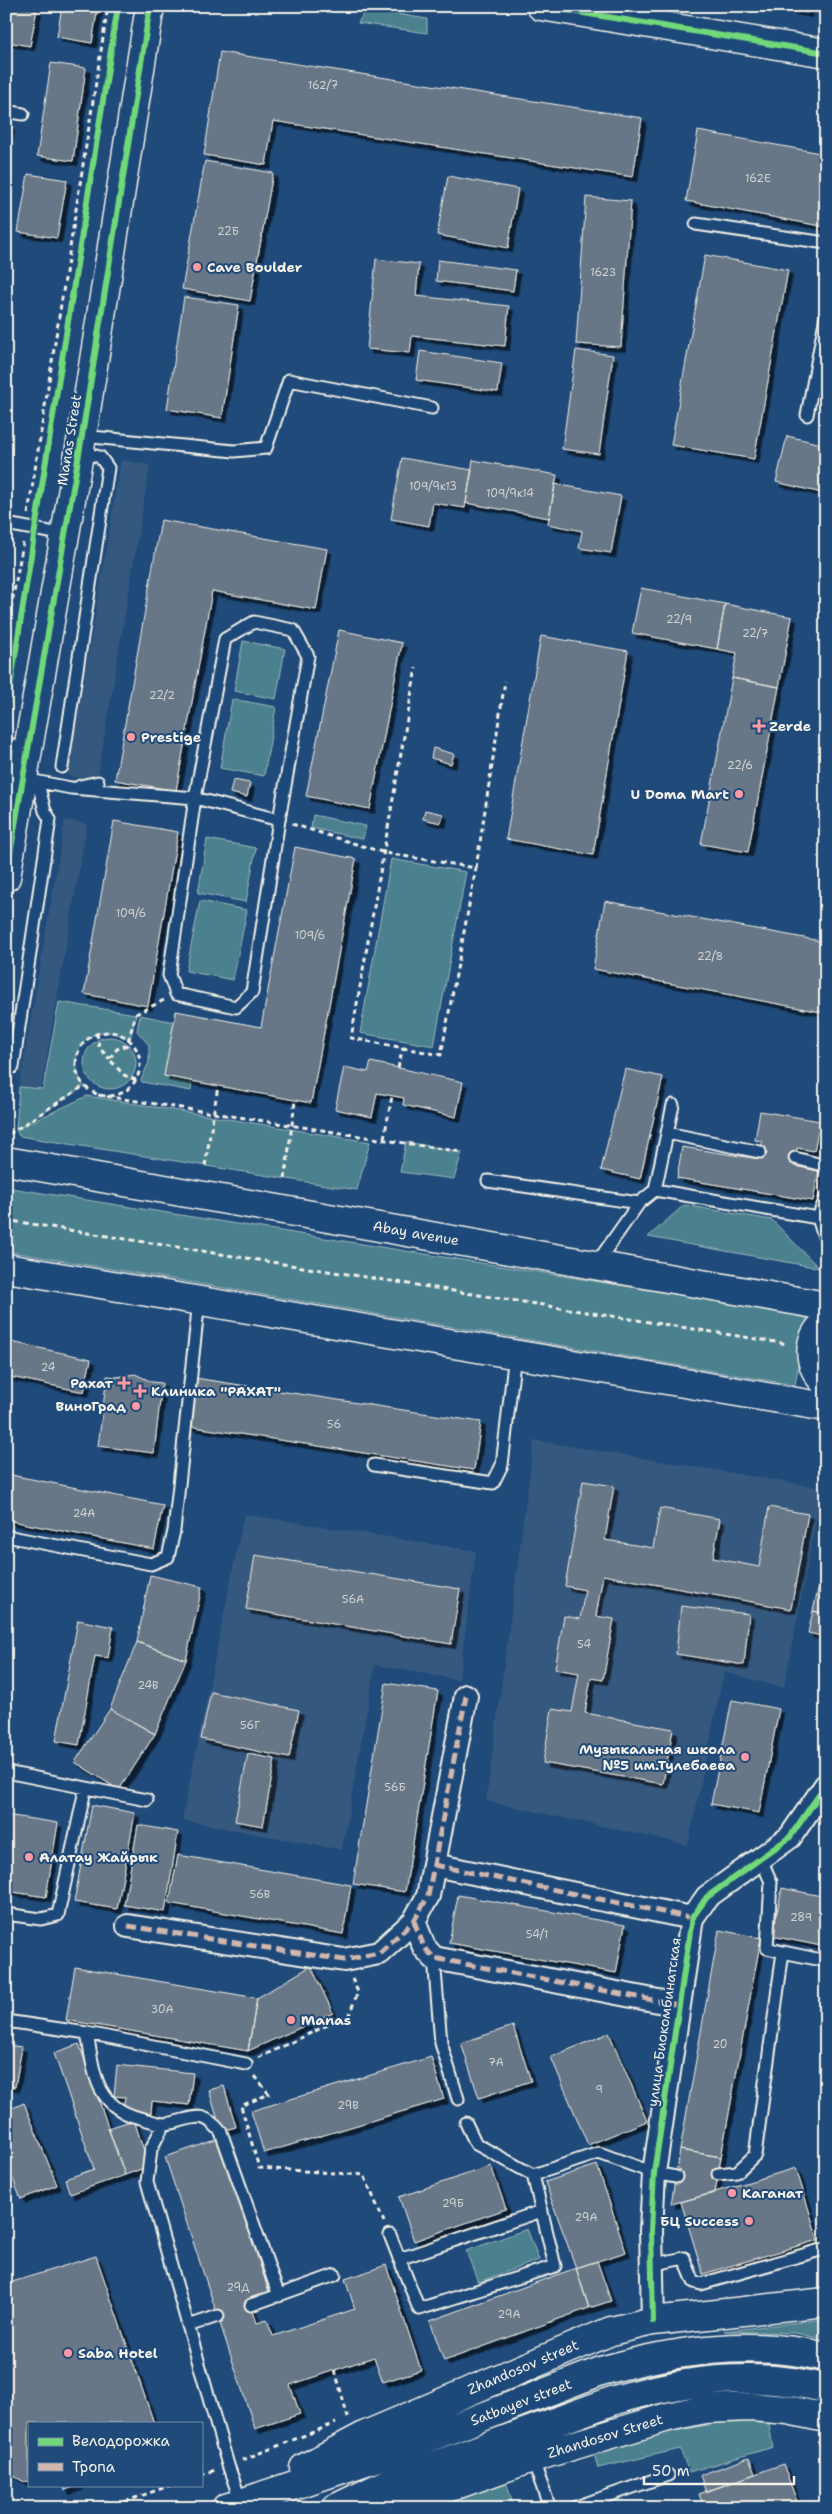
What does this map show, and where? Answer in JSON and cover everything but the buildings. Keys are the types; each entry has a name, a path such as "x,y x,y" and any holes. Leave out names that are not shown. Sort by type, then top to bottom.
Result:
{"main road":[{"name":"Manas Street","path":"6,877 31,781 17,746 66,535 150,6"},
{"path":"541,6 825,50"},
{"name":"Abay avenue","path":"6,1161 826,1306"},
{"path":"6,1268 826,1406"},
{"path":"826,1323 819,1328 811,1348 812,1365 826,1383"},
{"name":"Zhandosov street","path":"233,2505 366,2435 611,2331 653,2321 826,2302"},
{"name":"Satbayev street","path":"233,2505 384,2455 601,2371 658,2356 740,2348 785,2350 826,2357"},
{"path":"336,2508 396,2500 615,2400 651,2389 717,2379 754,2379 796,2382 826,2389"},
{"name":"Zhandosov Street","path":"396,2500 668,2416 704,2409 750,2407 788,2410 826,2418"}],"street":[{"path":"128,1926 344,1960 379,1953 414,1921 428,1896 466,1696"},
{"name":"улица Биокомбинатская","path":"653,2321 651,2265 665,2175 679,2005 692,1918 708,1897 760,1857 790,1837 826,1785"},
{"path":"434,1865 692,1918"},
{"path":"414,1921 424,1947 434,1958 679,2005"}],"lane":[{"path":"6,111 23,114"},
{"path":"696,224 826,243"},
{"path":"807,416 826,316"},
{"path":"81,444 234,451 266,448 289,380 432,408"},
{"path":"62,767 108,468 100,457 81,444"},
{"path":"6,524 66,535"},
{"path":"254,622 293,630 308,656 279,820 252,992 236,1006 176,994 169,975 195,798 225,639 254,622"},
{"path":"31,781 71,788 195,798 279,820"},
{"path":"13,1067 50,819 31,781"},
{"path":"71,788 98,782"},
{"path":"596,1264 638,1203 655,1190 673,1105"},
{"path":"667,1134 760,1152"},
{"path":"795,1158 826,1166"},
{"path":"488,1181 638,1203"},
{"path":"655,1190 818,1218"},
{"path":"826,1197 818,1218 826,1243"},
{"path":"6,1536 151,1564 168,1557 174,1531 199,1300"},
{"path":"374,1465 493,1483 502,1465 516,1354"},
{"path":"6,1772 85,1790 147,1800"},
{"path":"6,1914 41,1919 58,1915 85,1790"},
{"path":"760,1857 772,1882 767,1948 826,1960"},
{"path":"718,2174 737,2172 755,2156 783,1952"},
{"path":"434,1958 441,2044 458,2099"},
{"path":"6,2021 87,2033 246,2064"},
{"path":"87,2033 96,2078 106,2100 123,2114 164,2124 198,2116 210,2119 221,2132 278,2296"},
{"path":"390,2236 419,2309 555,2266 534,2176 476,2144 466,2123"},
{"path":"164,2124 151,2150 147,2182 228,2465 233,2505"},
{"path":"534,2176 598,2153 665,2175"},
{"path":"399,2259 542,2211"},
{"path":"651,2265 684,2258 691,2278 694,2282 701,2284 824,2249"},
{"path":"251,2305 335,2275"},
{"path":"188,2326 218,2316"},
{"path":"532,2458 550,2508"},
{"path":"573,2508 668,2475"}],"path":[{"path":"6,636 26,528 108,6"},
{"path":"416,668 352,1038 441,1055 476,868 505,681"},
{"path":"279,820 385,852 476,868"},
{"path":"109,1059 117,1050 127,1045 130,1040 136,1014 176,994"},
{"path":"98,1095 120,1094 136,1080 140,1070 140,1059 136,1048 130,1040 110,1031 97,1033 81,1045 76,1055 75,1065 78,1076 84,1086 98,1095 384,1138 462,1152"},
{"path":"97,1033 99,1047 124,1075 136,1080"},
{"path":"398,1068 402,1047"},
{"path":"9,1134 84,1086"},
{"path":"205,1166 218,1086"},
{"path":"384,1138 392,1096"},
{"path":"285,1179 295,1101"},
{"path":"6,1220 811,1348"},
{"path":"344,1960 358,1992 349,2015 246,2064 269,2094 241,2106 259,2168 364,2174 390,2236"},
{"path":"335,2370 348,2418"},
{"path":"108,2508 168,2486"}],"shaded area":[{"path":"121,460 150,465 97,781 68,776"},
{"path":"65,820 87,824 41,1091 19,1087"},
{"path":"534,1440 822,1488 784,1688 724,1672 688,1845 486,1801"},
{"path":"244,1514 476,1551 459,1680 375,1665 342,1850 182,1820"}],"green space":[{"path":"366,9 427,19 427,33 358,23"},
{"path":"243,641 285,649 276,699 234,691"},
{"path":"232,699 276,707 264,776 220,768"},
{"path":"313,815 366,826 363,839 311,828"},
{"path":"207,839 256,848 246,902 198,893"},
{"path":"391,859 466,872 434,1046 360,1033"},
{"path":"200,901 247,910 233,980 186,971"},
{"path":"59,1002 136,1014 130,1040 117,1034 104,1032 94,1035 85,1041 79,1050 76,1060 78,1073 84,1086 21,1127 87,1096 370,1142 357,1190 19,1136 16,1130 19,1087 43,1089"},
{"path":"140,1015 174,1022 164,1076 192,1081 191,1091 142,1082 141,1080 149,1062 149,1045 137,1031"},
{"path":"110,1037 120,1039 128,1045 134,1053 136,1063 134,1073 128,1081 120,1087 110,1089 100,1087 92,1081 86,1073 84,1063 86,1053 92,1045 100,1039"},
{"path":"406,1142 462,1152 454,1179 400,1172"},
{"path":"11,1188 807,1315 795,1385 6,1251 6,1217"},
{"path":"684,1205 772,1220 819,1268 648,1237"},
{"path":"527,2229 539,2260 478,2282 466,2251"},
{"path":"826,2319 826,2340 796,2333 724,2331"},
{"path":"759,2415 768,2420 773,2447 689,2472 680,2449 598,2468 592,2447"},
{"path":"504,2474 514,2508 413,2508"}],"marked path":[{"path":"128,1926 344,1960 379,1953 414,1921 428,1896 466,1696"},
{"path":"434,1865 692,1918"},
{"path":"414,1921 424,1947 434,1958 679,2005"}],"cycle path":[{"path":"6,713 118,6"},
{"path":"6,877 82,436 150,6"},
{"path":"541,6 826,53"},
{"path":"653,2321 651,2230 654,2173 692,1918 707,1897 790,1837 826,1785"}],"place":[{"name":"Cave Boulder","path":"197,267"},
{"name":"Zerde","path":"759,726"},
{"name":"Prestige","path":"131,737"},
{"name":"U Doma Mart","path":"739,794"},
{"name":"Рахат","path":"124,1383"},
{"name":"Клиника \"РАХАТ\"","path":"140,1391"},
{"name":"ВиноГрад","path":"136,1406"},
{"name":"Музыкальная школа №5 им.Тулебаева","path":"745,1757"},
{"name":"Алатау Жайрык","path":"29,1857"},
{"name":"Manas","path":"291,2020"},
{"name":"Каганат","path":"732,2193"},
{"name":"БЦ Success","path":"749,2221"},
{"name":"Saba Hotel","path":"68,2353"}]}
